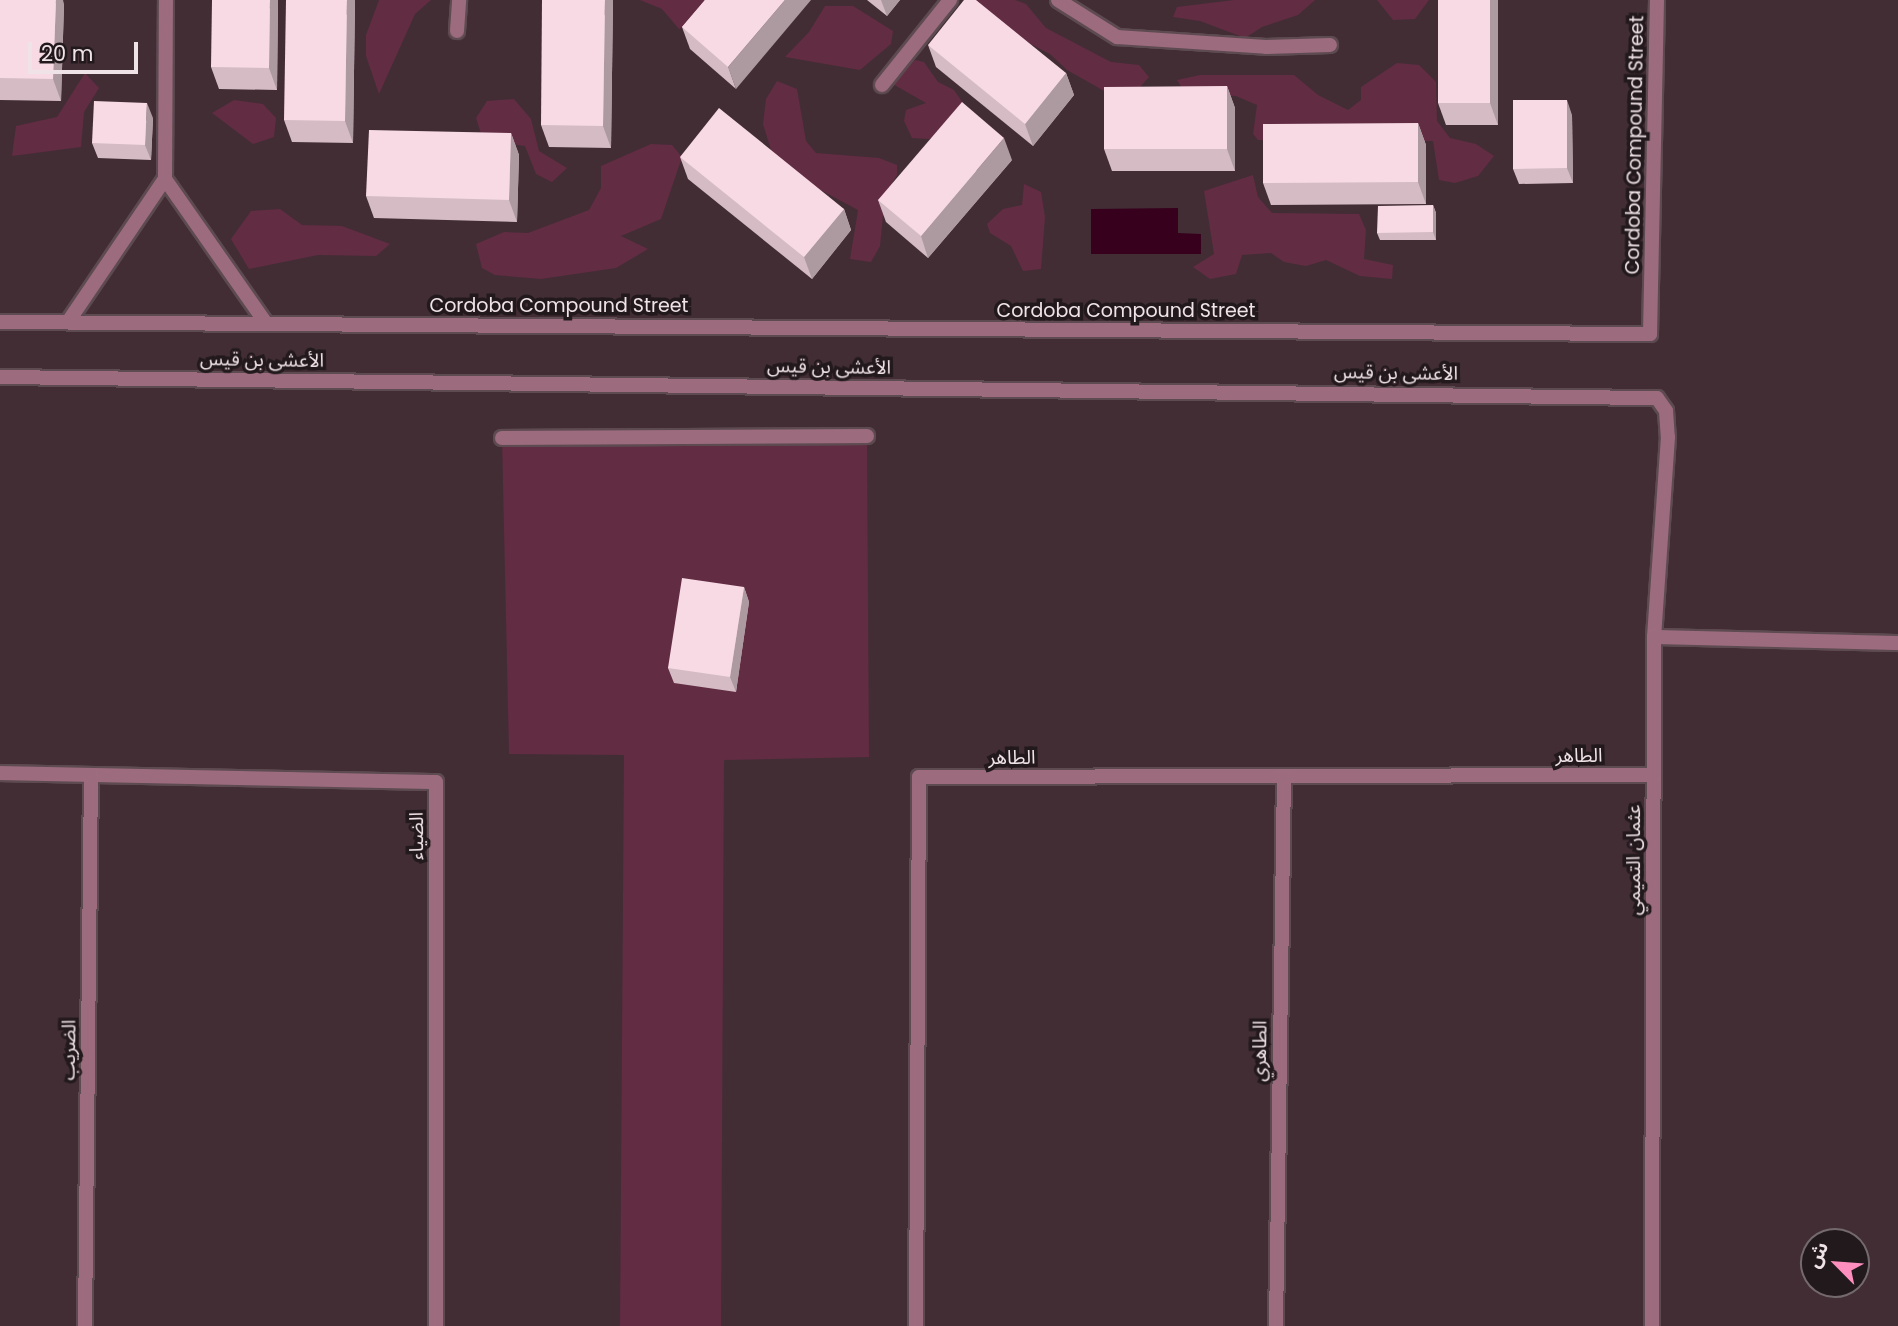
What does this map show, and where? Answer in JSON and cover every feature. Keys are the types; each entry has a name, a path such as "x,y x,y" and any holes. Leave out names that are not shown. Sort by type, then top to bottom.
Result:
{"street":[{"path":"68,322 165,179 166,0"},
{"path":"457,31 459,0"},
{"path":"882,85 950,0"},
{"path":"1058,0 1117,37 1266,47 1331,45"},
{"name":"Cordoba Compound Street","path":"0,322 1650,334 1657,0"},
{"path":"165,179 267,323"},
{"name":"الأعشى بن قيس","path":"0,377 1657,398"},
{"name":"عثمان التميمي","path":"1651,1326 1654,637 1668,437 1666,411 1657,398"},
{"path":"502,438 867,436"},
{"path":"1654,637 1898,642"},
{"name":"الضياء","path":"0,773 436,782 436,1326"},
{"name":"الضريب","path":"85,1326 91,775"},
{"name":"الطاهر","path":"916,1326 919,777 1654,775"},
{"name":"الطاهري","path":"1276,1326 1283,776"}],"shaded area":[{"path":"379,0 431,0 415,14 379,94 366,56 366,35"},
{"path":"640,0 711,0 697,18 679,29 662,9"},
{"path":"968,0 1015,0 1026,4 1046,28 1111,62 1139,65 1149,77 1134,94 1106,92 1067,70 1050,54 1015,36"},
{"path":"1234,0 1315,0 1298,15 1262,27 1245,38 1200,21 1173,17 1177,7"},
{"path":"1377,0 1429,0 1415,19 1393,20"},
{"path":"825,6 853,6 893,31 891,44 860,70 785,57 809,32"},
{"path":"915,60 924,62 938,82 954,90 967,109 960,125 929,139 912,138 904,121 906,110 926,103 891,83"},
{"path":"1397,63 1419,65 1436,82 1437,121 1450,138 1476,144 1494,156 1478,176 1455,183 1439,180 1433,141 1258,140 1253,134 1257,105 1236,96 1185,93 1177,80 1200,75 1294,75 1318,95 1348,110 1361,100 1361,87"},
{"path":"85,73 99,88 84,112 81,147 12,156 16,126 57,117"},
{"path":"777,81 797,89 806,141 816,153 879,158 897,165 897,175 885,195 880,246 871,262 850,259 858,210 815,187 772,153 763,124 766,99"},
{"path":"514,99 531,119 539,151 567,168 552,182 536,174 525,146 483,140 476,118 487,101"},
{"path":"234,100 263,104 276,118 274,137 253,144 212,113"},
{"path":"651,144 672,145 682,157 661,219 621,236 648,249 616,268 541,279 495,275 482,268 476,244 504,232 528,233 589,210 601,188 601,166"},
{"path":"1253,175 1258,197 1272,213 1359,214 1366,230 1364,259 1393,265 1392,279 1360,276 1326,260 1306,266 1284,262 1271,253 1242,255 1236,274 1210,279 1193,267 1214,254 1204,191"},
{"path":"1024,184 1041,192 1045,217 1041,269 1023,271 1011,246 990,233 987,224 1003,209 1022,205"},
{"path":"1178,208 1178,233 1201,234 1201,254 1091,254 1091,209"},
{"path":"280,209 302,225 342,226 390,244 376,256 318,255 249,269 231,239 251,211"},
{"path":"867,436 869,757 724,760 721,1326 620,1326 624,755 509,754 502,438"}],"building":[{"path":"0,0 56,0 53,79 0,78"},
{"path":"212,0 270,0 269,68 211,67"},
{"path":"286,0 347,0 345,121 284,120"},
{"path":"542,0 605,0 603,126 541,125"},
{"path":"705,0 785,0 728,67 682,27"},
{"path":"964,0 976,0 1066,73 1025,124 928,45"},
{"path":"1438,0 1490,0 1490,103 1438,103"},
{"path":"1227,86 1227,149 1104,149 1104,87"},
{"path":"1513,100 1567,100 1567,168 1513,169"},
{"path":"94,101 147,103 145,145 92,143"},
{"path":"962,102 1004,138 921,236 878,200"},
{"path":"719,108 844,209 804,257 680,157"},
{"path":"1418,123 1418,182 1263,183 1263,124"},
{"path":"369,130 511,133 509,200 366,196"},
{"path":"1433,205 1433,232 1377,233 1378,206"},
{"path":"682,578 744,587 730,677 668,668"}]}
